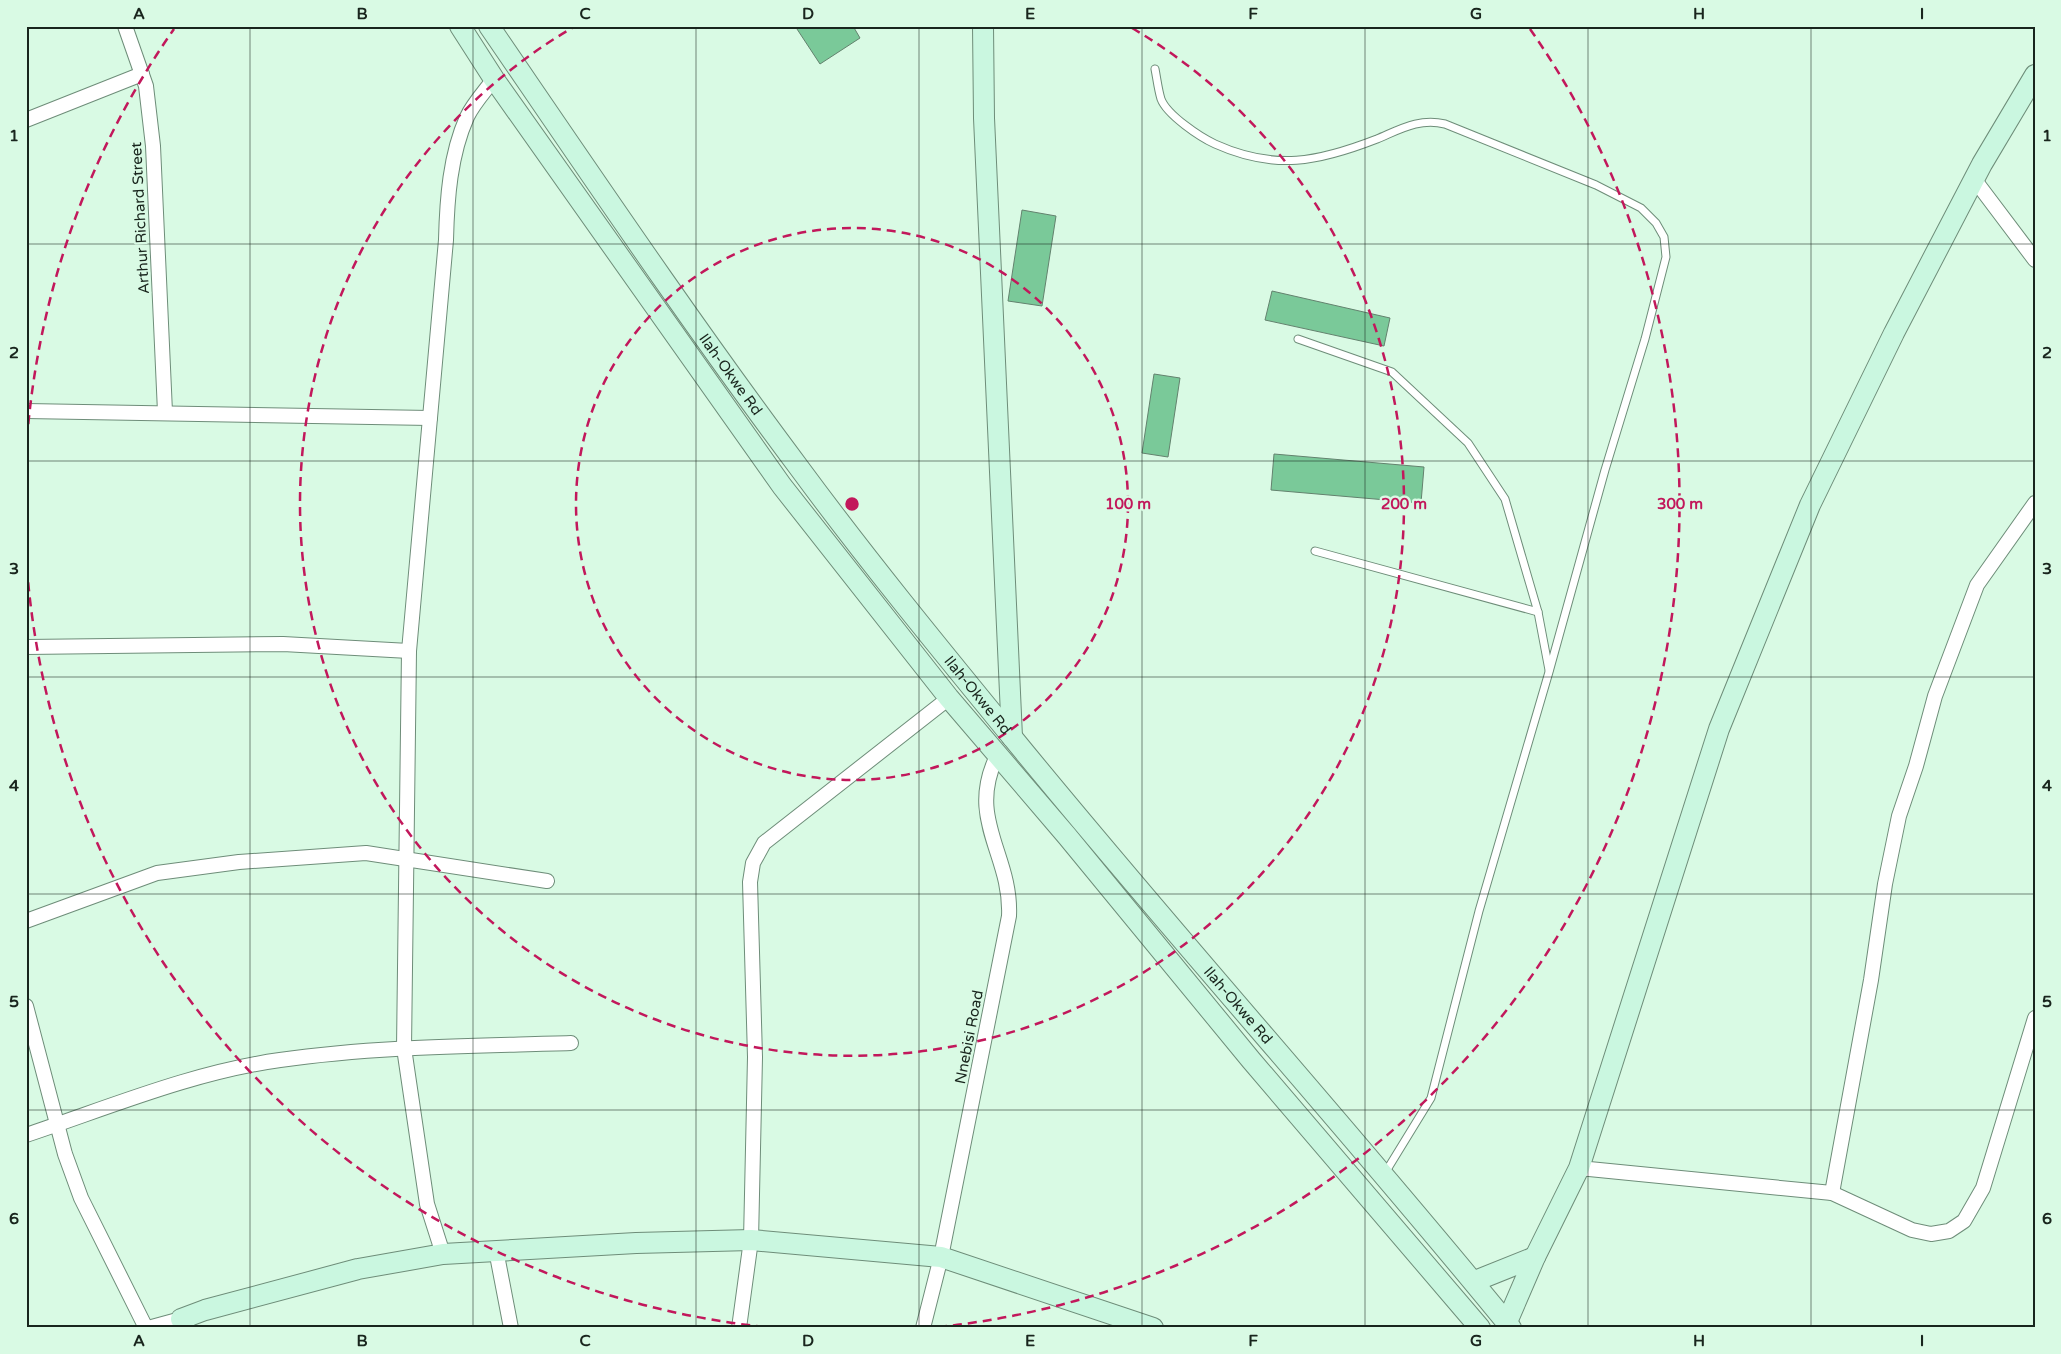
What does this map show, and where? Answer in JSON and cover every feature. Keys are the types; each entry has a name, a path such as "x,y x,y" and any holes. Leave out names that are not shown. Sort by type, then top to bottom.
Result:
{"main road":[{"path":"460,26 494,79 782,486 949,698 998,754 1251,1060 1480,1328"},
{"name":"Ilah-Okwe Rd","path":"489,26 628,228 800,470 1012,737 1252,1024 1475,1281 1509,1325"},
{"path":"983,26 984,118 1012,737"},
{"path":"1509,1325 1535,1257 1579,1168 1719,729 1810,505 1894,333 1974,179 2035,75"},
{"path":"183,1323 205,1310 358,1269 443,1254 636,1242 751,1240 941,1257 1153,1328"},
{"path":"1475,1281 1535,1257"}],"street":[{"name":"Arthur Richard Street","path":"125,26 146,86 153,146 165,412"},
{"path":"26,120 142,74"},
{"path":"443,1254 427,1204 404,1048 409,651 450,184 456,150 467,116 494,79"},
{"path":"1974,179 2035,260"},
{"path":"26,411 430,418"},
{"path":"1832,1193 1871,980 1884,884 1899,816 1916,766 1935,696 1977,585 2035,503"},
{"path":"26,647 283,644 409,651"},
{"path":"739,1328 751,1240 755,1056 750,882 753,863 764,843 949,698"},
{"name":"Nnebisi Road","path":"923,1328 941,1257 1010,916 1007,888 985,806 985,788 989,770 998,754"},
{"path":"26,920 157,873 239,862 366,853 547,881"},
{"path":"26,1006 65,1154 81,1198 147,1328 183,1323"},
{"path":"1579,1168 1832,1193 1912,1230 1931,1234 1949,1231 1964,1221 1983,1188 2035,1018"},
{"path":"26,1135 182,1081 269,1062 404,1048 571,1043"},
{"path":"496,1250 511,1328"}],"lane":[{"path":"1155,69 1161,100 1167,109 1201,138 1230,151 1279,161 1306,161 1350,148 1413,123 1431,121 1445,124 1596,185 1641,208 1656,223 1664,237 1666,257 1646,339 1605,470 1549,672 1479,911 1430,1098 1384,1174"},
{"path":"1298,339 1392,372 1468,443 1505,499 1538,612 1549,672"},
{"path":"1314,551 1538,612"}],"building":[{"path":"795,26 853,26 860,38 820,64"},
{"path":"1022,210 1056,216 1042,306 1008,301"},
{"path":"1272,291 1390,318 1384,346 1265,320"},
{"path":"1154,374 1180,378 1168,457 1142,453"},
{"path":"1274,454 1424,467 1421,503 1271,490"}]}
